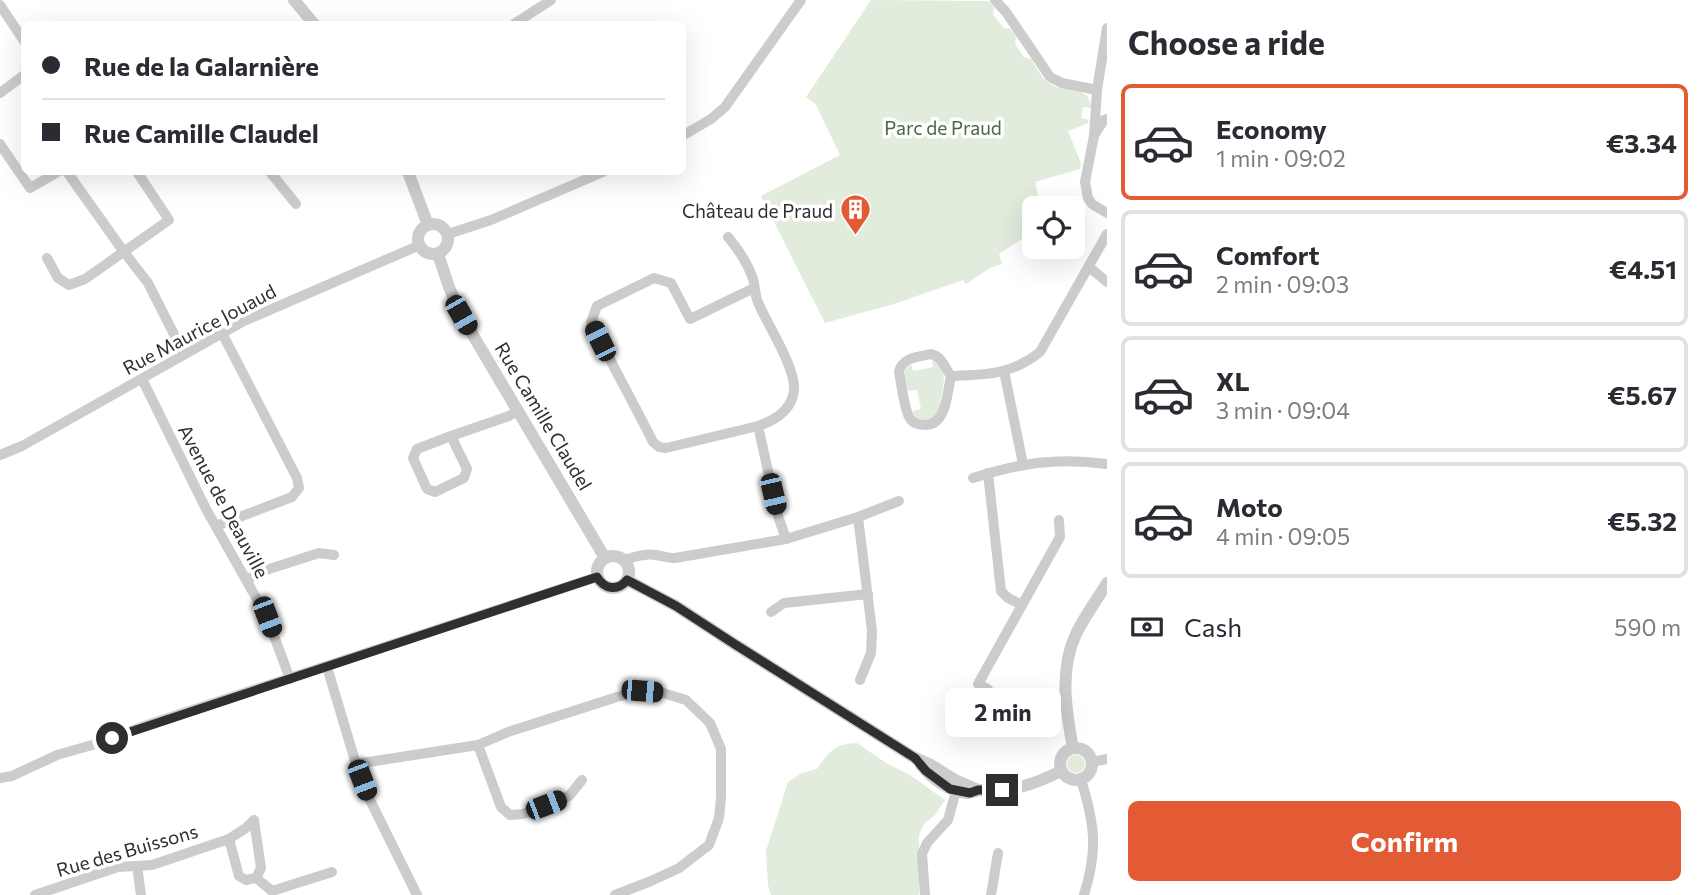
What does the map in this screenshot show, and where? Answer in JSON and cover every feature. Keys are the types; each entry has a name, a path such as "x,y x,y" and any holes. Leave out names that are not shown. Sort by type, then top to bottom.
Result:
{"street":[{"path":"519,21 551,0"},
{"path":"686,134 725,107 800,0"},
{"path":"995,0 1050,77 1062,83 1097,90"},
{"path":"299,2 312,21"},
{"path":"0,5 21,36"},
{"path":"1107,28 1097,90 1094,136 1086,172 1088,198 1092,204 1107,213"},
{"path":"0,93 21,77"},
{"path":"1094,136 1107,119"},
{"path":"1094,136 1107,139"},
{"path":"0,144 21,175"},
{"path":"21,175 30,188 53,175"},
{"path":"69,175 148,283 184,354"},
{"path":"47,258 58,278 69,285 85,279 169,220 139,175"},
{"path":"273,175 296,204"},
{"path":"409,175 428,225"},
{"path":"448,234 491,220 596,175"},
{"path":"428,225 440,226 448,234 447,247 438,254 429,254 419,246 419,233 428,225"},
{"path":"951,376 1004,371 1032,358 1043,348 1107,234"},
{"path":"729,237 753,279 756,298 792,374 794,388 789,405 770,422 758,426 666,448 659,447 653,442 591,322 597,306 654,278 671,283 690,319 754,288"},
{"name":"Rue Maurice Jouaud","path":"0,455 22,446 262,312 419,246"},
{"name":"Rue Camille Claudel","path":"438,254 461,315 605,558"},
{"path":"1089,267 1107,282"},
{"path":"216,526 292,497 299,488 297,478 222,333"},
{"path":"932,354 942,360 951,376 939,420 922,425 911,421 899,372 900,366 906,360 932,354"},
{"path":"1004,371 1023,464"},
{"name":"Avenue de Deauville","path":"142,379 216,526 267,617 290,679"},
{"path":"451,436 467,469 464,478 435,492 427,489 413,458 417,449 451,436 509,416 517,411"},
{"path":"758,426 778,516 786,539"},
{"path":"974,478 1023,464 1072,461 1107,464"},
{"path":"988,473 1001,591 1022,606"},
{"path":"624,561 640,555 655,554 675,558 786,539 899,501"},
{"path":"858,517 873,631 868,663 860,680"},
{"path":"988,689 978,684 1060,537 1059,520"},
{"path":"246,580 266,570 319,553 334,555"},
{"path":"615,556 624,561 629,569 627,580 622,586 612,588 603,585 597,577 598,565 605,558 615,556"},
{"path":"0,778 12,776 57,755 597,577"},
{"path":"627,580 676,606 915,758 978,790"},
{"path":"1073,748 1066,699 1070,654 1075,635 1107,583"},
{"path":"771,612 784,603 869,594"},
{"path":"327,667 368,796 416,895"},
{"path":"356,764 478,745 508,732 642,691 660,692 687,701 710,723 721,749 719,818 709,845 679,868 615,895"},
{"path":"478,745 501,807 510,815 523,814 569,796 582,780"},
{"path":"1073,748 1085,751 1092,762 1090,773 1081,780 1068,779 1061,771 1059,762 1062,755 1073,748"},
{"path":"915,758 934,778 950,789 970,793 978,790 1025,787 1061,771"},
{"path":"1092,762 1107,760"},
{"path":"1081,780 1090,812 1094,841 1092,870 1084,895"},
{"path":"925,895 922,854 927,843 948,820 956,790"},
{"name":"Rue des Buissons","path":"36,895 118,867 152,865 229,839 254,820 261,868 256,878"},
{"name":"Rue des Buissons","path":"229,839 239,876 246,880 256,878"},
{"path":"991,895 998,853"},
{"path":"137,866 141,895"},
{"name":"Rue des Buissons","path":"256,878 272,891 332,872"}],"green space":[{"name":"Parc de Praud","path":"871,0 989,1 994,8 993,15 1004,28 1011,29 1016,37 1015,44 1024,57 1031,59 1045,80 1052,85 1087,96 1091,108 1083,107 1081,118 1089,120 1088,123 1068,131 1081,163 1080,169 1035,182 1038,196 1022,196 1022,239 999,254 1002,264 990,268 966,284 963,280 894,304 825,323 761,196 840,155 816,105 806,97"},
{"path":"932,360 937,361 944,381 938,415 925,422 915,419 913,411 921,409 917,390 908,391 905,373 911,364 913,371 933,367"},
{"path":"857,743 945,800 935,815 924,824 919,835 919,895 771,895 766,851 788,782 802,773 817,769 829,753 838,747"},
{"path":"1076,755 1082,758 1085,764 1082,770 1076,773 1070,770 1067,764 1070,758"}],"place":[{"name":"Château de Praud","path":"856,237"}],"route":[{"path":"112,738 597,577 603,585 612,588 622,586 627,580 676,606 915,758 926,771 950,789 970,793 978,790 1002,790"}]}
